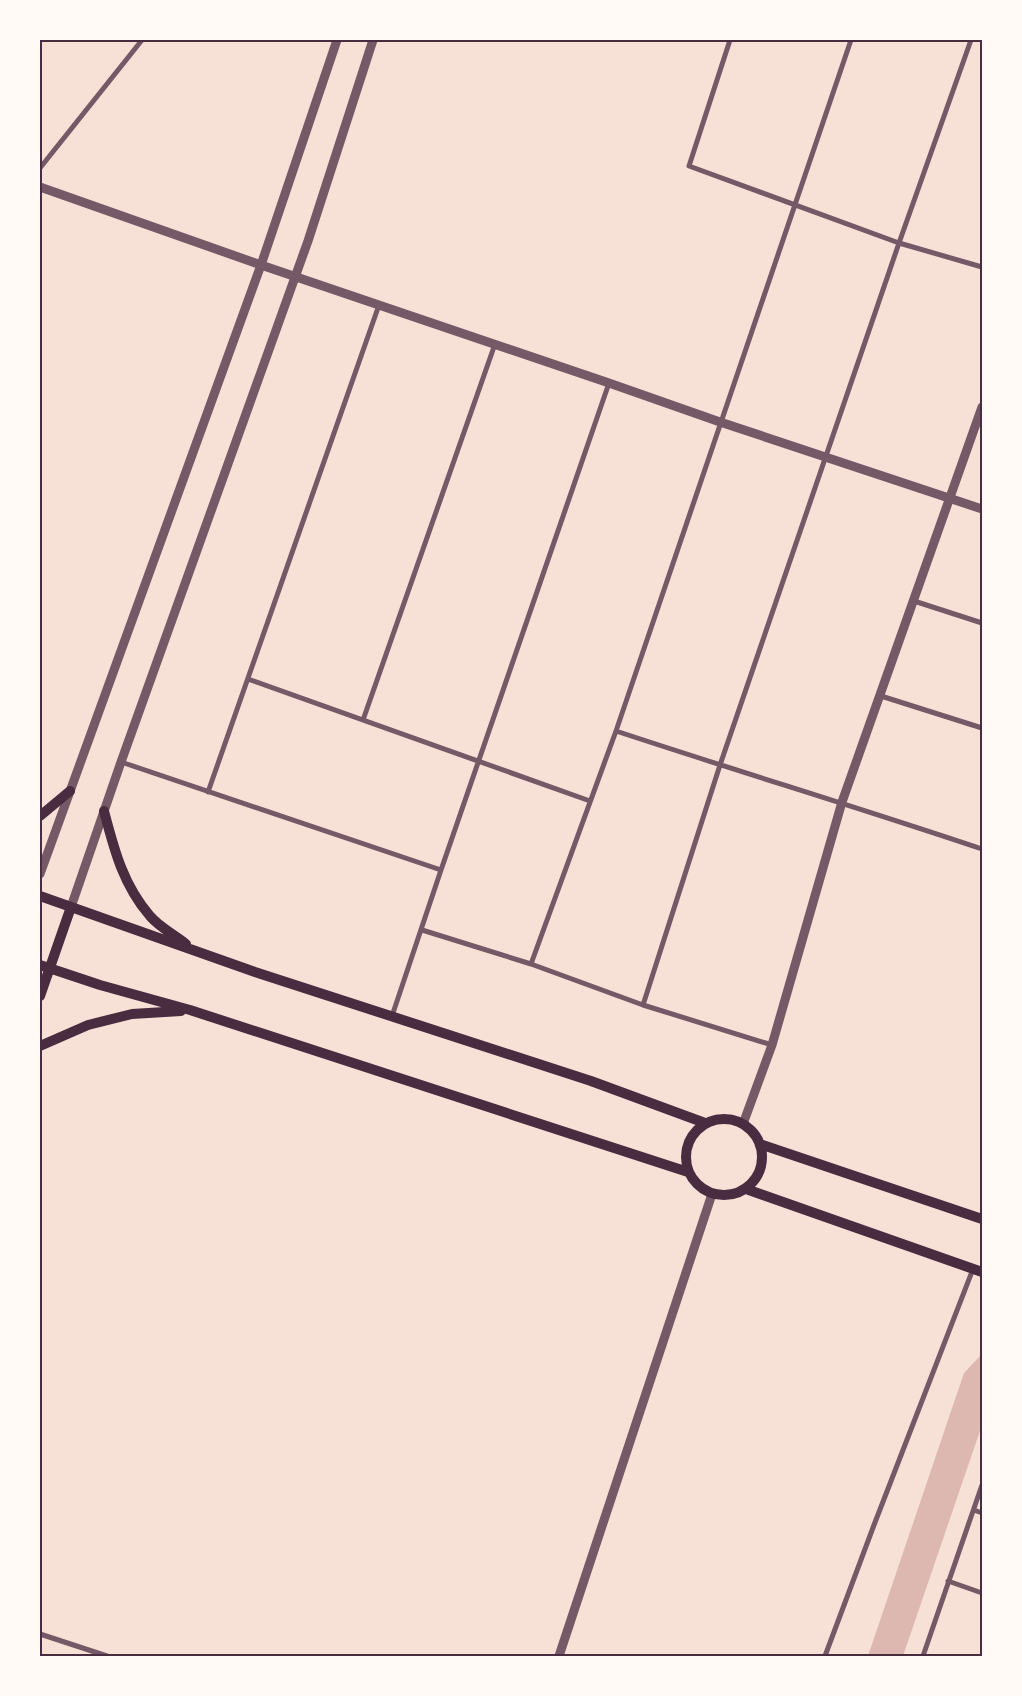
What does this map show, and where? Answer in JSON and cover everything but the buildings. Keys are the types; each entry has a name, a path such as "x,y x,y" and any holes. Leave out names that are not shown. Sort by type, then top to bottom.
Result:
{"main road":[{"path":"40,816 70,791"},
{"path":"104,811 115,852 130,890 151,917 195,951"},
{"path":"40,896 195,951 591,1081 705,1123"},
{"path":"40,996 45,967 71,907"},
{"path":"45,967 100,985 190,1010 688,1172"},
{"path":"40,1046 88,1025 132,1014 190,1010"},
{"path":"718,1119 731,1119 743,1124 756,1136 760,1144 762,1159 759,1174 746,1189 730,1196 712,1194 702,1189 688,1172 686,1161 688,1144 696,1130 705,1123 718,1119"},
{"path":"760,1144 982,1219"},
{"path":"746,1189 978,1271"}],"street":[{"path":"40,168 142,40"},
{"path":"40,874 261,265 337,40"},
{"path":"71,907 121,762 308,241 373,40"},
{"path":"730,40 689,166 899,242 982,267"},
{"path":"531,964 616,730 851,40"},
{"path":"643,1005 720,765 899,242 971,40"},
{"path":"40,187 261,265 720,422 982,509"},
{"path":"208,792 379,305"},
{"path":"363,720 495,344"},
{"path":"392,1016 609,383"},
{"path":"743,1124 772,1045 842,802 951,499 982,407"},
{"path":"914,601 982,623"},
{"path":"248,679 590,801"},
{"path":"881,696 982,728"},
{"path":"616,730 982,849"},
{"path":"121,762 441,870"},
{"path":"422,930 531,964 643,1005 772,1045"},
{"path":"559,1656 712,1194"},
{"path":"825,1656 874,1525 978,1271"},
{"path":"923,1656 982,1486"},
{"path":"974,1510 982,1513"},
{"path":"948,1581 982,1593"},
{"path":"40,1634 107,1656"}],"shaded area":[{"path":"982,1354 982,1425 903,1656 868,1656 964,1373"}]}
